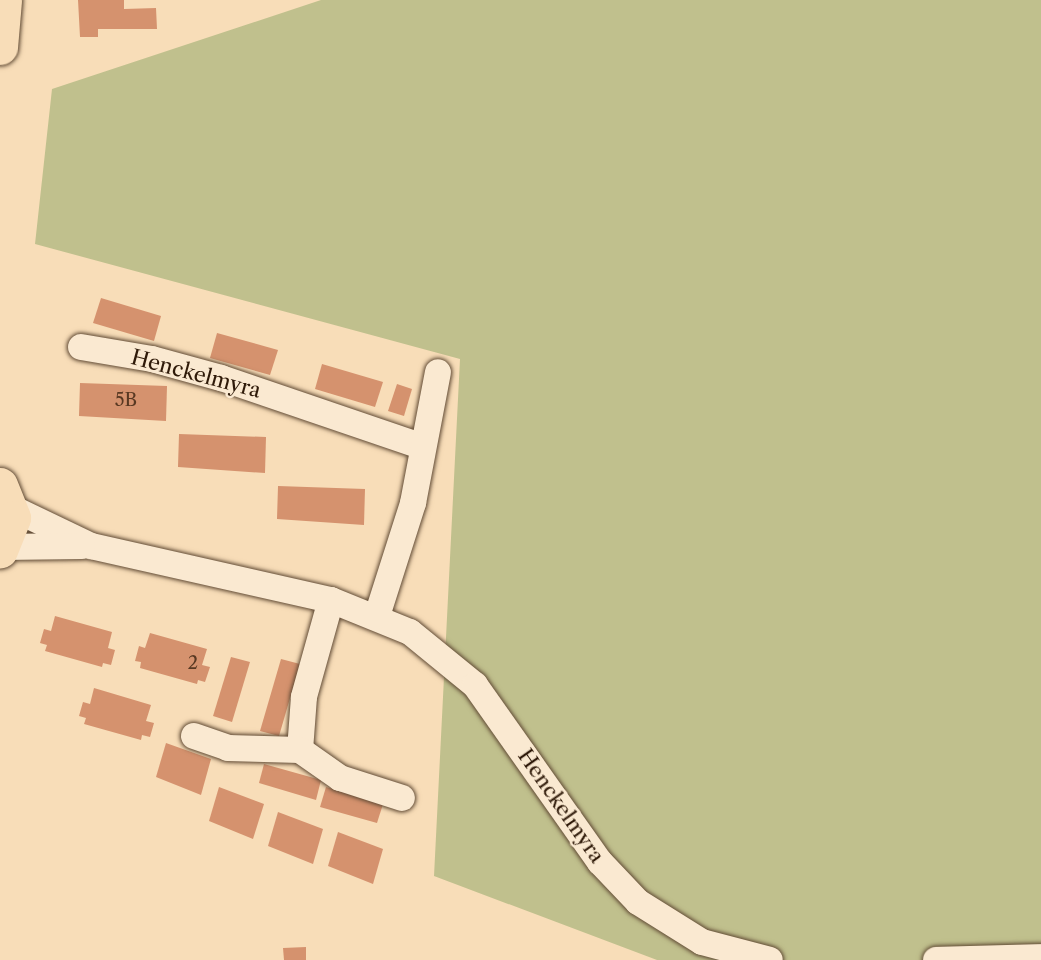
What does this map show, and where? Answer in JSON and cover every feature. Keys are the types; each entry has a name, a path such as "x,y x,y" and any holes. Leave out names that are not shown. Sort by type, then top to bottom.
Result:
{"main road":[{"path":"0,47 5,0"},
{"path":"2,548 11,528 6,496"}],"street":[{"name":"Henckelmyra","path":"81,347 152,359 221,378 421,446"},
{"path":"377,616 413,503 421,446 438,372"},
{"name":"Henckelmyra","path":"6,496 91,546"},
{"name":"Henckelmyra","path":"2,548 91,546 331,600 377,616 428,643 475,685 600,862 638,902 702,942 770,960"},
{"path":"300,750 304,697 331,600"},
{"path":"194,736 228,748 300,750 340,778 402,798"},
{"path":"936,960 1041,957"}],"green space":[{"path":"321,0 1041,0 1041,960 657,960 434,876 460,359 35,244 52,89"}],"building":[{"path":"78,0 124,0 124,9 156,8 157,29 98,29 98,37 80,37"},
{"path":"101,298 161,316 154,341 93,323"},
{"path":"217,333 278,350 270,375 210,358"},
{"path":"322,364 383,382 375,407 315,389"},
{"path":"80,383 167,386 166,421 79,416"},
{"path":"397,384 412,389 404,416 388,411"},
{"path":"179,434 266,437 265,473 178,467"},
{"path":"278,486 365,489 364,525 277,519"},
{"path":"55,616 112,632 108,648 115,650 111,665 103,663 102,667 45,651 47,645 40,643 44,629 51,631"},
{"path":"150,633 207,649 202,665 210,667 205,682 198,680 197,684 140,668 141,662 135,661 139,646 145,648"},
{"path":"231,657 250,662 232,722 213,716"},
{"path":"281,659 300,664 279,736 260,731"},
{"path":"94,688 151,705 146,721 154,723 150,737 142,735 141,740 84,724 86,718 79,716 83,702 90,704"},
{"path":"166,743 211,759 201,795 156,777"},
{"path":"264,764 321,780 316,800 259,783"},
{"path":"219,787 264,804 253,839 209,821"},
{"path":"326,787 383,804 377,823 320,807"},
{"path":"278,812 323,829 313,864 268,846"},
{"path":"338,832 383,849 373,884 328,866"},
{"path":"306,947 306,960 284,960 283,948"}]}
